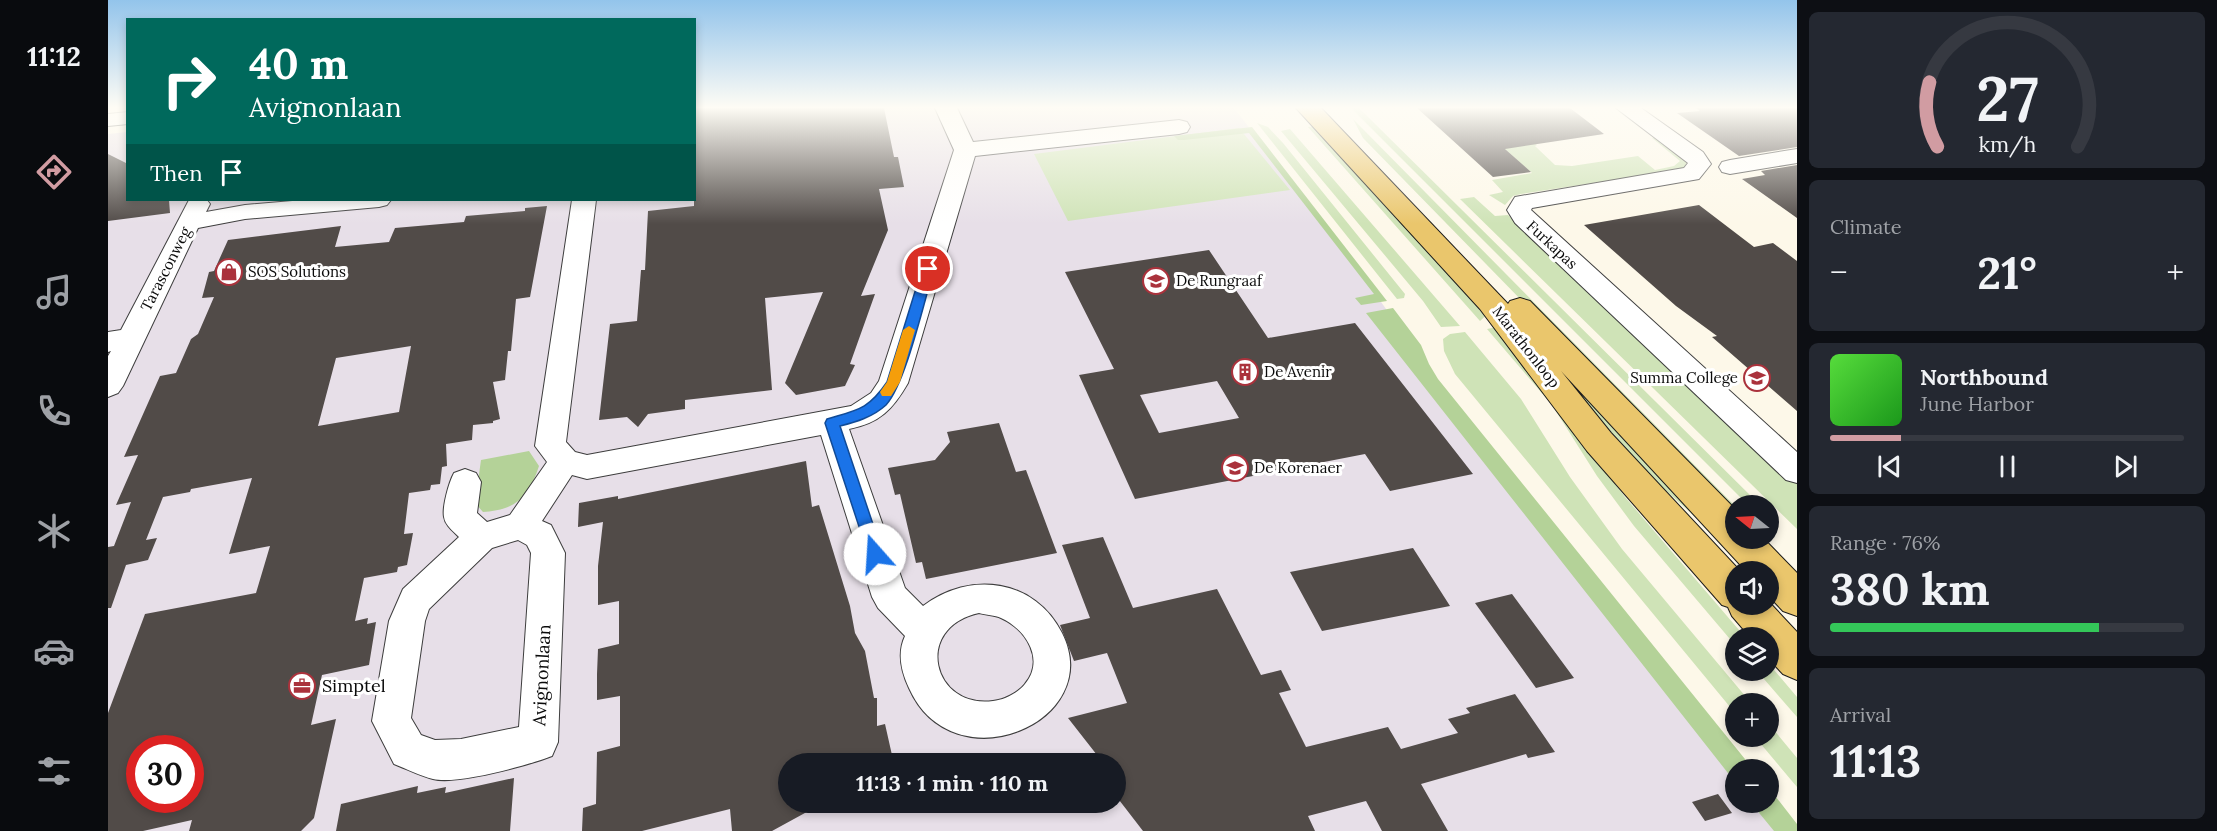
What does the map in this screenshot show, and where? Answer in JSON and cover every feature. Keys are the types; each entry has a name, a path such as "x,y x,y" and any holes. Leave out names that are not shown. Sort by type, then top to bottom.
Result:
{"main road":[{"name":"Marathonloop","path":"1344,147 1490,302 1599,442 1725,581"},
{"name":"Marathonloop","path":"1365,147 1725,523"},
{"path":"1749,549 1797,599"},
{"path":"1756,615 1797,661"}],"street":[{"path":"584,201 550,447 565,461 587,467 832,423 859,416 881,401 893,382 965,150 964,147"},
{"path":"965,150 995,147"},
{"name":"Furkapas","path":"1681,147 1695,157 1700,164 1691,174 1523,202 1519,210 1531,225 1797,471"},
{"path":"1730,167 1797,156"},
{"path":"195,211 245,212 368,201"},
{"name":"Tarasconweg","path":"108,386 119,340 195,211"},
{"path":"832,423 890,597 925,630"},
{"path":"521,526 565,461"},
{"path":"465,482 460,517 481,537"},
{"name":"Avignonlaan","path":"521,526 539,536 548,554 538,742 461,759 435,760 408,750 391,721 407,621 415,600 481,537 521,526"}],"shaded area":[{"path":"108,147 126,147 126,201 696,201 696,147 1264,147 1342,247 1423,361 1728,759 1725,759 1725,813 1779,813 1797,831 108,831"}],"green space":[{"path":"1091,147 1254,147 1290,190 1068,221 1034,154"},
{"path":"1260,147 1267,147 1387,301 1361,305 1355,298 1374,294"},
{"path":"1276,147 1286,147 1405,294 1404,298 1397,299"},
{"path":"1294,147 1305,147 1460,326 1441,327 1423,301"},
{"path":"1326,147 1338,147 1491,311 1480,321"},
{"path":"1372,147 1380,147 1725,496 1725,509"},
{"path":"1390,147 1398,147 1750,495 1738,495"},
{"path":"1503,147 1536,147 1555,165 1572,166 1638,156 1655,170 1674,166 1680,161 1663,147 1670,147 1687,159 1685,169 1521,194 1513,196 1505,205 1489,195 1503,192 1492,180 1532,173"},
{"path":"1474,197 1495,216 1508,215 1797,484 1797,529 1779,511 1779,495 1762,495 1460,199"},
{"path":"1495,297 1702,523 1623,452"},
{"path":"1393,308 1421,345 1438,379 1725,734 1725,747 1735,747 1745,759 1725,759 1725,769 1366,313"},
{"path":"1497,327 1625,497 1736,627 1725,627 1725,633 1634,526 1597,476 1552,405 1487,329"},
{"path":"1465,332 1521,399 1570,477 1622,549 1725,672 1725,681 1733,681 1743,693 1725,693 1725,701 1455,374 1444,351 1443,339 1450,334"},
{"path":"529,451 539,466 526,494 513,505 483,512 475,503 481,460"},
{"path":"1779,676 1797,697 1797,717 1779,696 1779,693 1776,693 1766,681 1779,681"},
{"path":"1779,736 1797,758 1797,787 1779,766 1779,759 1773,759 1763,747 1779,747"},
{"path":"1779,801 1797,824 1797,831 1774,831 1759,813 1779,813"}],"building":[{"path":"696,147 892,147 894,157 898,157 904,187 879,189 888,230 861,296 875,294 850,364 855,365 845,386 796,395 785,383 823,292 765,298 772,390 685,400 685,409 648,414 638,427 627,417 599,420 610,324 637,321 641,270 645,270 648,211 694,206 694,201 696,201"},
{"path":"1460,147 1520,147 1505,149 1531,172 1493,177"},
{"path":"1726,147 1797,147 1797,147 1739,156"},
{"path":"108,154 126,163 126,201 169,201 170,213 108,221"},
{"path":"1797,165 1797,218 1742,179 1765,175 1761,171"},
{"path":"1699,205 1754,247 1773,243 1797,261 1797,411 1712,337 1717,336 1676,306 1584,225"},
{"path":"547,206 530,297 516,299 511,351 508,351 505,380 493,382 500,419 493,423 473,425 472,440 446,444 447,466 442,467 440,484 431,485 430,490 409,493 404,534 413,533 407,565 398,567 397,572 364,578 355,621 368,618 367,624 376,622 369,665 322,675 311,725 336,719 314,818 301,831 189,831 192,820 143,831 108,831 108,713 145,614 256,593 270,546 229,554 252,478 191,489 190,492 163,497 146,540 157,538 148,560 126,565 111,608 108,608 108,547 114,546 131,502 116,505 138,455 124,457 160,376 176,373 191,339 198,334 214,297 202,298 209,272 214,271 228,240 341,226 335,247 389,242 395,228 464,222 466,216 525,211 525,208","holes":["411,346 399,412 318,426 336,358"]},
{"name":"De Avenir","path":"1209,250 1268,338 1355,323 1473,474 1390,491 1365,454 1135,499 1079,375 1114,369 1065,272","holes":["1217,381 1239,418 1159,433 1140,395"]},
{"path":"999,423 1016,472 1026,470 1057,553 926,579 922,562 916,563 900,494 895,495 888,468 935,460 950,442 947,432"},
{"path":"806,461 812,507 819,505 850,606 855,633 865,651 874,698 877,698 877,726 885,724 892,753 778,753 778,813 805,813 772,831 732,831 730,809 642,831 582,831 583,808 596,804 597,752 620,746 620,696 597,700 598,649 619,644 619,601 598,605 598,566 603,522 578,527 579,503 618,496 618,499"},
{"path":"1103,537 1133,608 1217,589 1261,675 1281,670 1291,690 1279,693 1306,747 1388,727 1401,749 1458,733 1448,719 1470,713 1466,708 1515,694 1555,752 1528,758 1526,754 1421,784 1448,831 1382,831 1366,801 1308,816 1315,831 1143,831 1126,809 1126,753 1095,753 1068,718 1127,703 1107,653 1074,661 1060,625 1090,618 1062,545"},
{"path":"1413,548 1450,606 1322,631 1290,572"},
{"path":"1512,594 1574,678 1536,688 1475,603"},
{"path":"514,778 510,831 336,831 341,804 418,786 417,793 446,787 445,793"},
{"path":"1718,794 1725,804 1725,813 1732,813 1705,821 1692,802"}],"slow traffic":[{"path":"886,392 893,382 909,330"}],"place":[{"name":"SOS Solutions","path":"229,272"},
{"name":"De Rungraaf","path":"1156,281"},
{"name":"De Avenir","path":"1245,372"},
{"name":"Summa College","path":"1757,378"},
{"name":"De Korenaer","path":"1235,468"},
{"name":"Simptel","path":"302,686"}],"route":[{"path":"875,554 832,423 859,416 881,401 893,382 928,269"}]}
